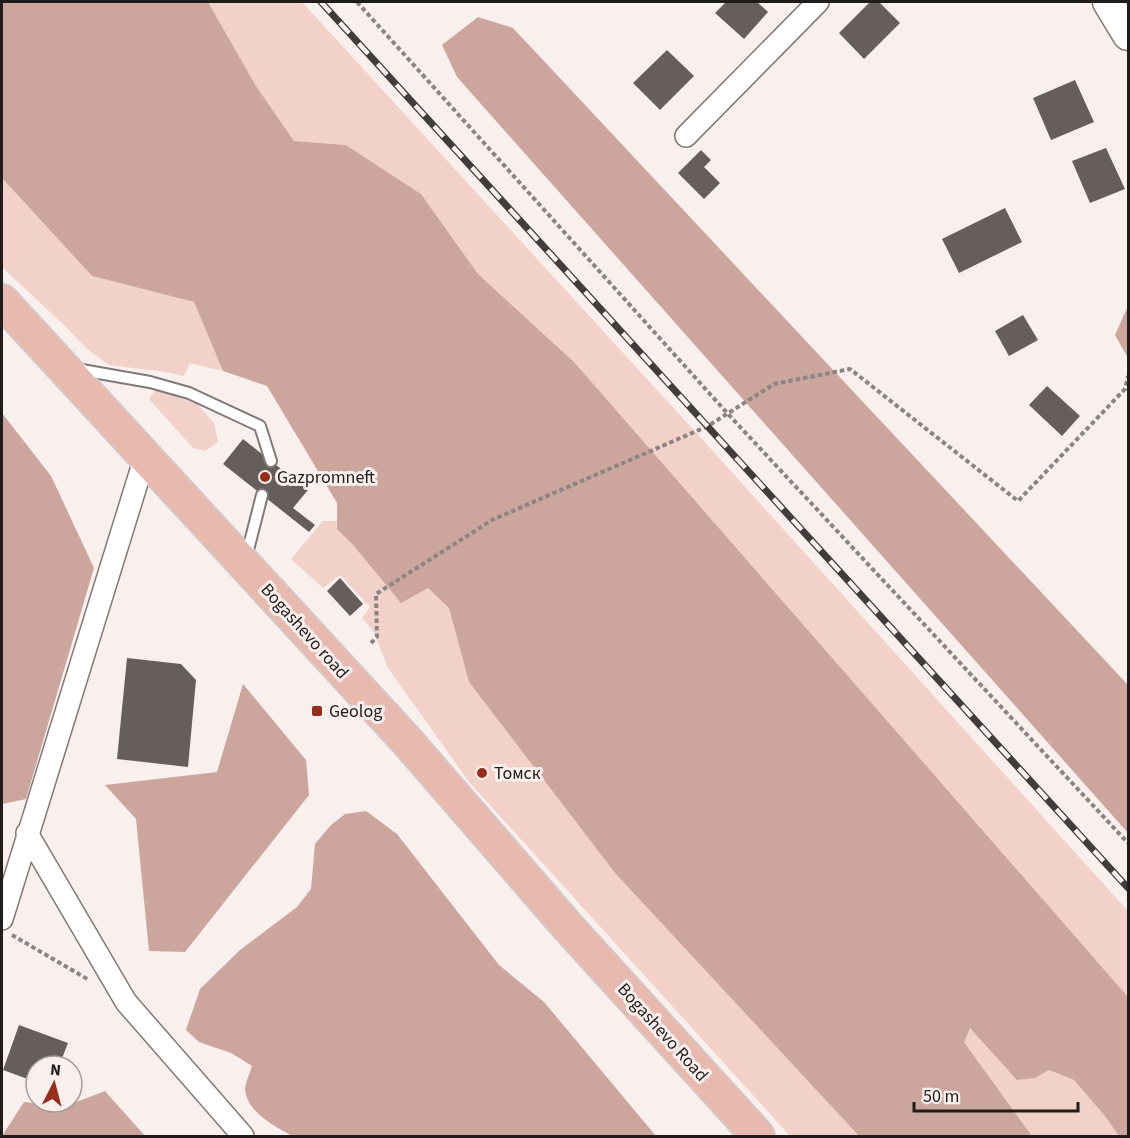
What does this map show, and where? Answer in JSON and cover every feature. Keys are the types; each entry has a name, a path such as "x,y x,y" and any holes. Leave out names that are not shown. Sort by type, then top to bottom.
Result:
{"main road":[{"path":"2,301 62,366"},
{"name":"Bogashevo road","path":"62,366 406,740 568,927 758,1137"}],"street":[{"path":"686,136 818,2"},
{"path":"1108,2 1128,34"},
{"path":"6,926 27,833 145,457"},
{"path":"27,833 126,1002 243,1137"}],"lane":[{"path":"62,366 150,382 189,393 260,426 271,461"},
{"path":"244,564 262,495"}],"path":[{"path":"357,2 728,414 1128,843"},
{"path":"371,643 377,637 376,594 492,520 708,426 774,384 850,369 1018,501 1125,389 1128,376"},
{"path":"6,926 126,1002"}],"shaded area":[{"path":"2,2 208,2 256,86 294,141 346,145 421,194 478,274 575,363 1128,997 1128,1136 1119,1136 1074,1080 1049,1070 1035,1078 1017,1080 970,1028 964,1042 1032,1136 859,1136 615,873 469,682 449,608 428,588 401,603 337,529 337,503 267,386 223,371 194,302 92,276 2,178"},
{"path":"208,2 302,2 701,438 1128,911 1128,997 575,363 478,274 421,194 346,145 294,141 256,86"},
{"path":"478,17 513,28 1128,685 1128,833 457,77 442,45"},
{"path":"2,178 92,276 194,302 223,371 190,363 184,376 109,365 87,349 2,267"},
{"path":"1128,308 1128,358 1115,335"},
{"path":"156,389 197,404 214,423 218,442 205,451 193,448 149,399"},
{"path":"2,413 51,476 94,568 26,799 2,804"},
{"path":"323,521 337,521 337,529 354,546 428,588 449,608 469,682 615,873 859,1136 790,1136 469,782 388,668 373,631 362,618 370,607 340,575 323,588 291,559"},
{"path":"243,684 306,760 309,795 185,952 149,951 136,819 105,785 217,772"},
{"path":"366,811 397,834 499,965 544,1002 656,1136 292,1136 256,1112 247,1098 245,1089 252,1066 231,1053 199,1042 186,1030 200,989 240,950 297,907 311,889 315,844 331,825 345,814"},
{"path":"969,1028 1035,1078 1049,1070 1074,1080 1119,1136 1032,1136 964,1042"},
{"path":"105,1091 145,1136 2,1136 24,1102 24,1114 84,1114 84,1099"}],"building":[{"path":"726,2 757,2 768,12 744,39 715,13"},
{"path":"870,2 879,2 900,23 864,59 839,33"},
{"path":"667,50 694,76 660,110 633,83"},
{"path":"1075,80 1094,122 1051,140 1033,98"},
{"path":"1106,148 1125,189 1090,203 1072,161"},
{"path":"701,150 711,160 704,167 720,183 704,199 678,173"},
{"path":"1005,208 1022,242 959,273 942,239"},
{"path":"1023,315 1038,340 1009,356 995,331"},
{"path":"1047,386 1080,416 1062,436 1029,405"},
{"name":"Gazpromneft","path":"243,439 308,490 293,508 315,525 309,532 223,464"},
{"path":"340,578 363,604 350,616 327,591"},
{"path":"127,658 181,664 196,680 188,767 117,759"},
{"path":"19,1025 68,1043 64,1054 24,1054 24,1078 3,1070"}],"railway":[{"path":"321,2 1128,888"}],"place":[{"name":"Gazpromneft","path":"265,477"},
{"name":"Geolog","path":"317,711"},
{"name":"Томск","path":"482,773"}]}
